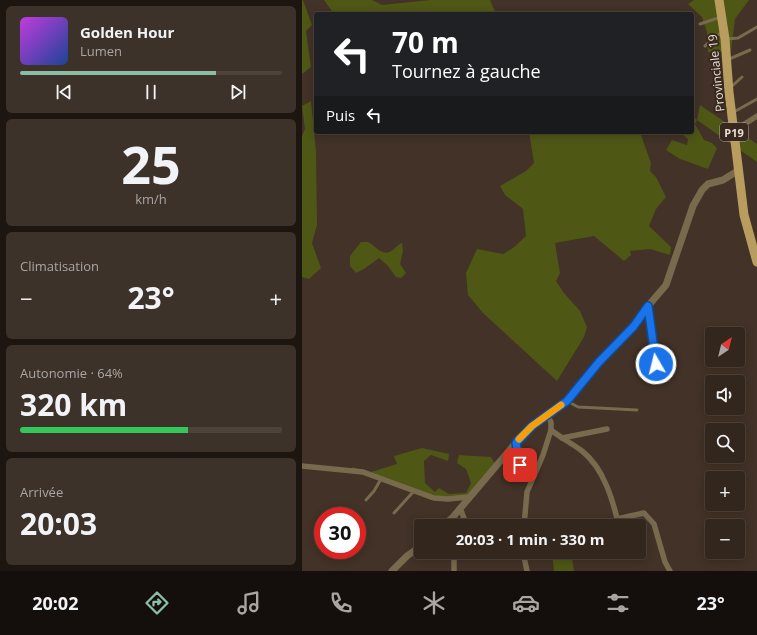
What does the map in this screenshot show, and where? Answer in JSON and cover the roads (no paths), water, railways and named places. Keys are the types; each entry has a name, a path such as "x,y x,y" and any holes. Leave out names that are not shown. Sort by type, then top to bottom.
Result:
{"main road":[{"name":"Provinciale 19","path":"719,0 744,215 757,262"}],"street":[{"path":"734,131 757,116"},
{"path":"453,519 469,497 516,443 532,426 567,401 599,362 634,326 648,306 666,285 693,206 702,190 708,184 723,180 739,170"},
{"path":"648,306 656,364"},
{"path":"525,519 527,492 552,430 551,422 546,415"},
{"path":"562,438 607,429"},
{"path":"552,430 582,451 595,465 604,483 617,519 644,513 654,524 665,562 670,571"},
{"path":"516,443 520,465"},
{"path":"302,466 363,472 414,491 441,498 448,499 469,497"},
{"path":"460,508 464,519"},
{"path":"392,571 414,551"},
{"path":"454,559 454,571"},
{"path":"524,559 527,571"}],"lane":[{"path":"700,24 721,17"},
{"path":"705,46 724,35 738,38 757,28"},
{"path":"727,60 750,50"},
{"path":"729,90 742,77"},
{"path":"732,113 757,99"},
{"path":"567,401 578,407 637,410"},
{"path":"366,500 374,491 381,478"},
{"path":"394,513 414,491"}]}
